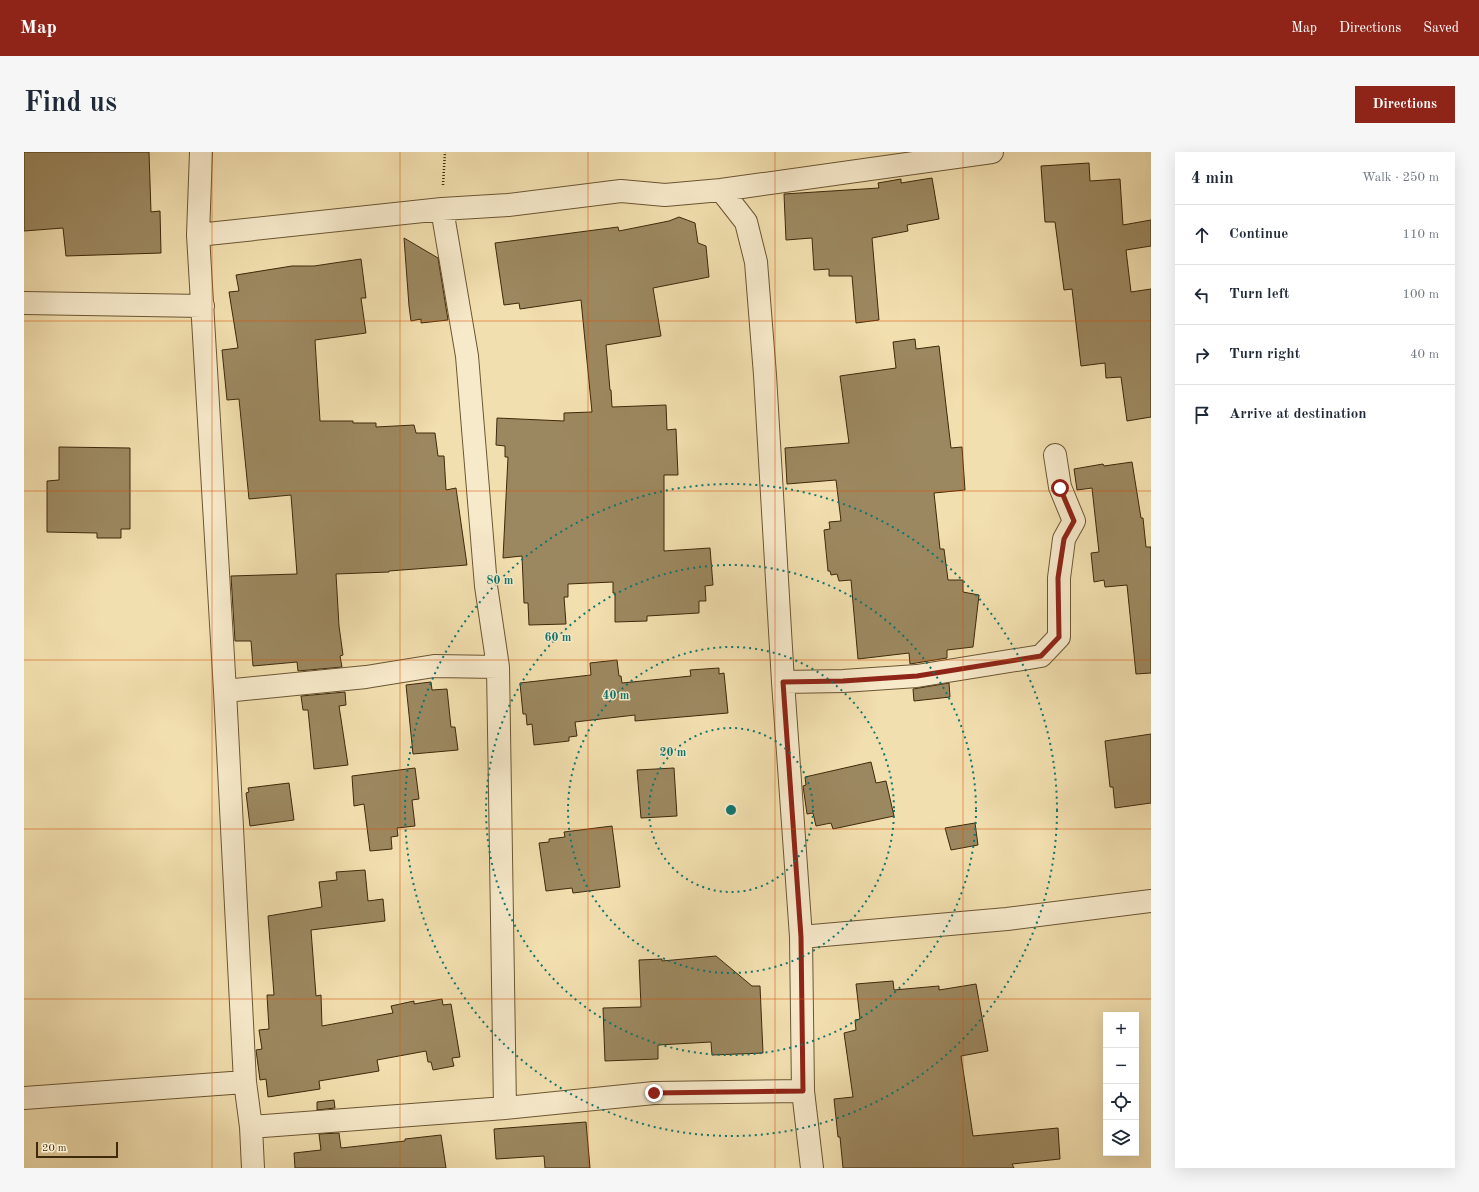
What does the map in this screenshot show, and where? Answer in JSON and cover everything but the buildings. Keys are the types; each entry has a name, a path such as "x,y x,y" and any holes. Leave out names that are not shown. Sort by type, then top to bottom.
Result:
{"street":[{"path":"201,152 198,235 225,692 245,1082 251,1127 252,1168"},
{"path":"198,235 442,209 508,205 621,191 665,195 721,190 992,152"},
{"path":"721,190 746,222 756,262 766,375 783,682 801,937 803,1091 812,1168"},
{"path":"442,209 467,356 486,586 498,668 505,1108"},
{"path":"24,303 203,306"},
{"path":"783,682 843,681 917,676 1041,656 1059,637 1058,578 1064,539 1074,521 1060,488 1055,455"},
{"path":"225,692 366,677 434,666 498,668"},
{"path":"801,937 1007,919 1151,901"},
{"path":"24,1098 245,1082"},
{"path":"251,1127 505,1108 654,1093 803,1091"}],"path":[{"path":"442,209 445,152"}],"route":[{"path":"654,1093 803,1091 801,937 783,682 843,681 917,676 1041,656 1059,637 1058,578 1064,539 1074,521 1060,488"}]}
